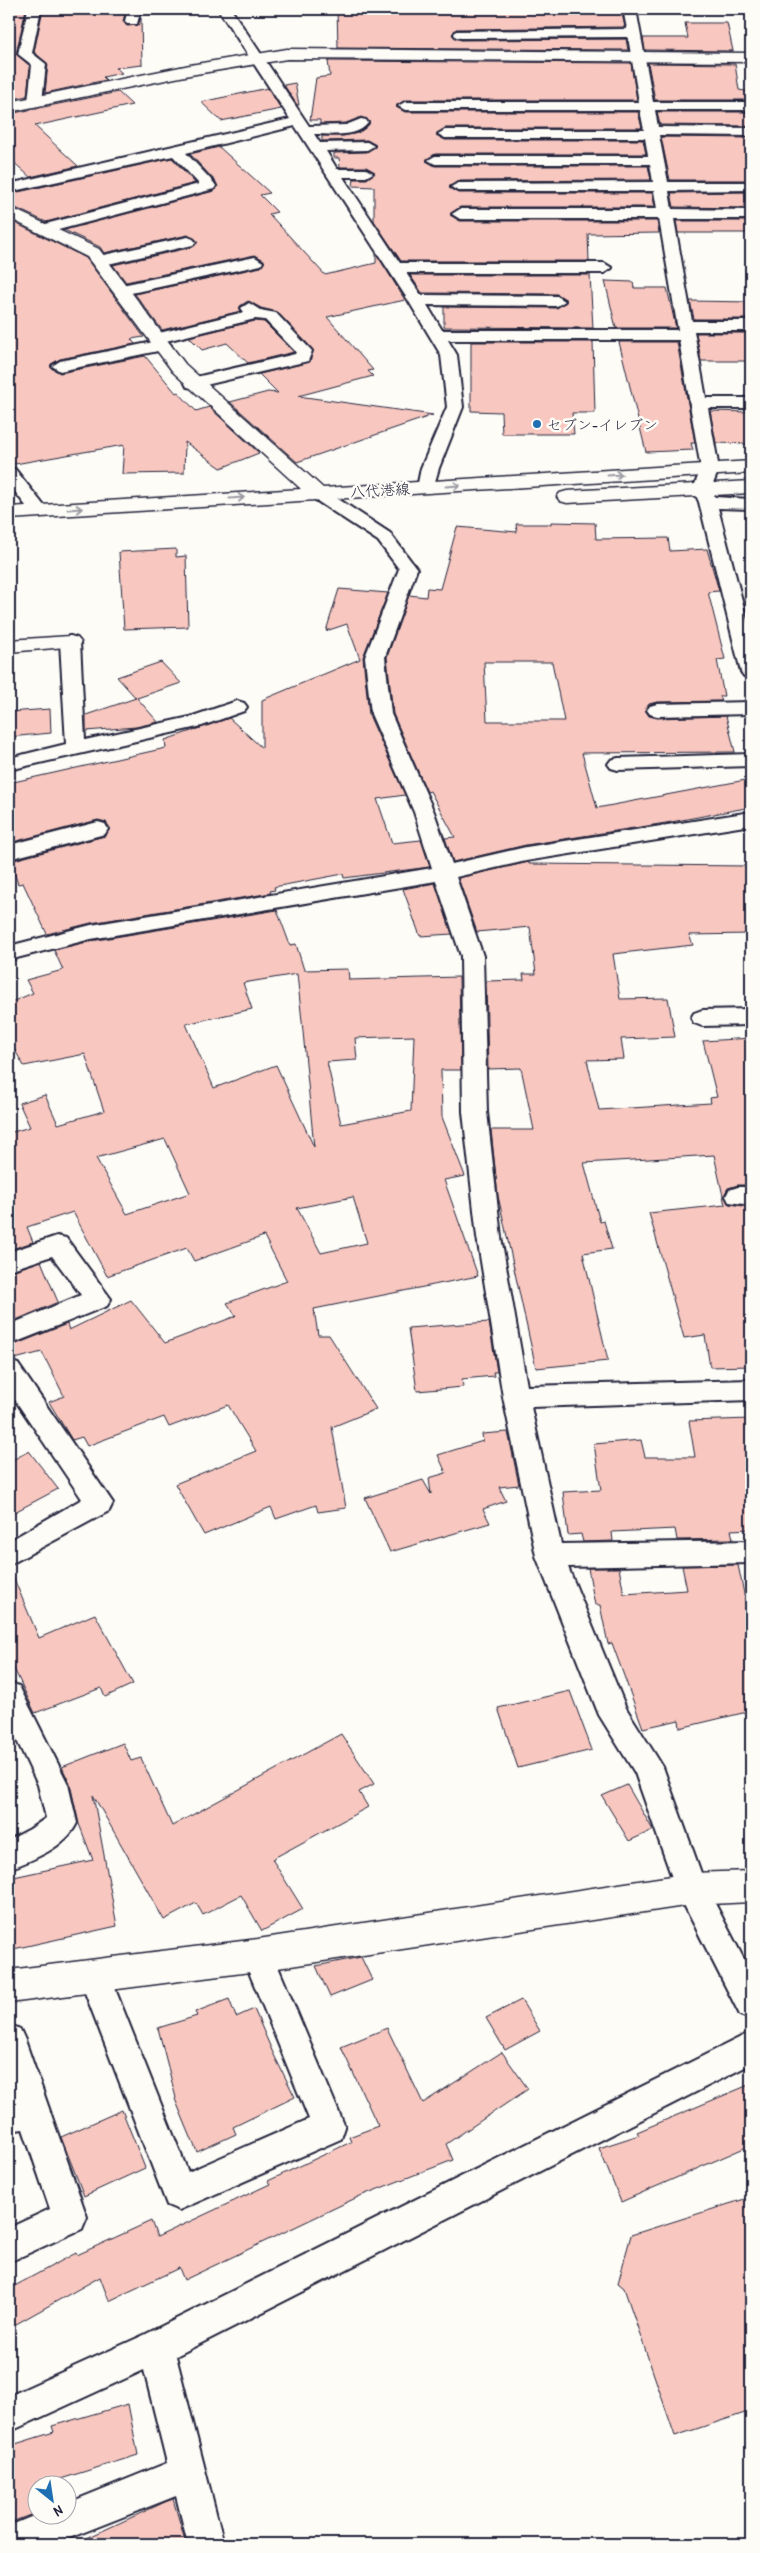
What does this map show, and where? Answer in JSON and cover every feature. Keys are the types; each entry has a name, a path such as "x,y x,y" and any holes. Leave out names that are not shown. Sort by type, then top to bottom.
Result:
{"street":[{"path":"34,9 25,54 39,64 35,102"},
{"path":"224,9 316,146 416,300 449,355 455,407 430,468 426,488"},
{"path":"630,9 710,468 705,496 751,672"},
{"path":"461,34 635,33"},
{"path":"501,34 504,56"},
{"path":"9,107 257,57 287,54 751,58"},
{"path":"405,106 751,106"},
{"path":"9,188 176,151 302,126 349,129 361,122"},
{"path":"445,134 751,132"},
{"path":"316,146 367,146"},
{"path":"43,228 209,186 176,151"},
{"path":"435,160 657,160"},
{"path":"333,173 366,173"},
{"path":"458,187 751,186"},
{"path":"9,212 93,253 193,383 317,493 384,537 408,569 375,657 381,714 424,812 446,872 472,956 475,1112 489,1238 516,1397 550,1556 614,1715 648,1767 691,1889 751,2004"},
{"path":"460,214 751,214"},
{"path":"99,261 188,242"},
{"path":"122,290 255,262"},
{"path":"395,268 604,268"},
{"path":"416,300 557,301"},
{"path":"60,366 160,342 252,311 270,316 304,351 302,357"},
{"path":"438,336 686,330 751,326"},
{"path":"302,357 314,368"},
{"path":"193,383 302,357"},
{"path":"699,403 751,403"},
{"name":"八代港線","path":"9,513 317,493 426,488 710,468 751,467"},
{"path":"9,473 39,511"},
{"path":"544,499 705,496 751,487"},
{"path":"705,496 751,504"},
{"name":"八代港線","path":"9,529 504,501"},
{"path":"9,646 70,642 72,710 76,748"},
{"path":"9,764 195,722 237,707"},
{"path":"657,710 751,708"},
{"path":"618,764 751,760"},
{"path":"9,952 91,932 446,872 526,854 751,818"},
{"path":"9,852 98,829"},
{"path":"702,1018 751,1017"},
{"path":"9,1261 57,1245 98,1299 9,1335"},
{"path":"9,1371 99,1503 9,1554"},
{"path":"516,1397 751,1390"},
{"path":"550,1556 751,1552"},
{"path":"9,1695 53,1784 62,1823 41,1839 9,1856"},
{"path":"9,1987 258,1956 691,1889 751,1886"},
{"path":"95,1977 179,2193 329,2127 258,1956"},
{"path":"9,2040 20,2114 70,2217 9,2244"},
{"path":"9,2414 156,2347 751,2047"},
{"path":"156,2347 206,2544"},
{"path":"9,2544 188,2473"}],"building":[{"path":"9,9 26,9 16,54 30,66 27,96 9,100"},
{"path":"43,9 126,11 123,21 127,26 138,25 141,18 142,65 116,68 122,73 103,77 106,80 45,93 48,64 34,52"},
{"path":"337,9 621,9 625,27 456,29 452,35 461,40 626,39 628,50 338,48"},
{"path":"685,23 727,23 733,51 645,50 643,38 688,38"},
{"path":"328,61 631,63 637,100 405,100 396,107 405,112 638,112 642,128 445,128 436,135 445,140 643,140 646,154 435,154 426,161 435,166 648,166 651,180 458,181 449,188 458,193 652,193 655,207 460,207 450,215 460,221 657,221 659,233 588,234 589,261 401,261 374,221 374,187 353,186 354,179 367,179 375,172 366,167 340,167 339,158 334,158 334,153 367,152 376,145 367,140 322,141 322,136 343,136 358,133 370,122 361,117 346,123 320,124 320,120 310,120 316,78 330,76"},
{"path":"648,63 735,64 739,90 751,92 751,100 655,100"},
{"path":"295,83 299,105 297,105 284,85"},
{"path":"268,88 281,109 221,121 201,102"},
{"path":"118,92 132,105 35,126 78,166 30,177 9,158 9,114"},
{"path":"657,112 751,112 751,126 660,125"},
{"path":"661,137 751,138 751,180 670,180"},
{"path":"219,147 270,193 260,195 277,212 269,214 325,275 376,263 376,253 405,300 327,317 373,370 368,371 373,376 298,396 433,415 297,462 230,402 268,392 278,393 259,374 310,362 313,350 277,312 261,308 248,301 240,306 241,311 162,330 135,294 261,267 264,260 255,255 126,282 113,265 193,247 197,241 188,235 104,253 100,247 64,230 214,191 218,187 216,182 190,154"},
{"path":"172,158 195,183 46,222 9,205 9,194"},
{"path":"751,192 751,208 674,207 671,193"},
{"path":"9,220 86,258 144,337 131,339 135,344 60,359 51,364 51,368 60,373 145,356 176,393 178,392 196,411 209,407 259,453 221,468 185,442 184,473 122,474 124,445 9,465"},
{"path":"676,221 751,221 751,233 678,233"},
{"path":"410,275 590,275 593,328 444,327 444,307 557,308 567,300 557,294 422,293"},
{"path":"605,281 633,282 634,288 667,288 676,328 616,328"},
{"path":"690,301 751,302 751,319 694,319"},
{"path":"255,321 264,322 294,352 248,363 227,343 202,350 189,337"},
{"path":"696,333 751,333 751,361 701,361"},
{"path":"471,342 593,342 595,413 572,413 574,434 502,434 501,412 471,411"},
{"path":"619,342 677,342 695,443 691,443 693,450 646,452"},
{"path":"710,411 751,412 751,444 716,443"},
{"path":"551,522 595,523 596,539 668,538 670,551 707,549 719,591 708,592 725,659 717,660 724,696 720,696 722,701 657,702 649,704 645,710 649,716 657,718 726,716 735,752 582,753 597,808 751,779 751,807 666,823 526,845 453,862 445,838 455,837 430,791 427,792 393,714 387,657 409,595 426,597 427,588 440,589 457,527 517,532 516,524 551,524","holes":["484,662 552,662 564,721 487,721"]},
{"path":"176,549 176,557 186,556 188,627 124,629 119,552"},
{"path":"339,589 388,593 363,657 369,715 405,795 377,799 392,843 421,840 430,867 344,878 343,874 274,887 275,890 270,891 271,893 91,923 47,934 23,883 18,884 10,861 105,836 110,828 106,822 98,820 9,843 9,783 166,748 165,740 229,718 262,748 262,700 360,659 347,624 326,631"},
{"path":"161,662 181,683 137,698 158,722 136,727 86,731 86,715 136,698 117,677"},
{"path":"50,709 51,733 9,737 9,712"},
{"path":"529,862 529,864 751,866 751,934 689,935 693,945 613,954 620,999 668,998 675,1037 621,1039 624,1059 587,1060 599,1110 711,1103 710,1098 717,1097 703,1041 751,1038 751,1185 738,1185 728,1188 724,1195 729,1204 751,1207 751,1366 710,1367 705,1335 684,1338 649,1213 725,1205 714,1155 584,1163 600,1222 604,1221 612,1249 583,1253 608,1361 536,1368 498,1196 491,1130 534,1130 521,1068 488,1069 486,981 524,980 523,974 536,974 530,927 477,932 458,878"},
{"path":"435,883 452,934 420,936 403,889"},
{"path":"277,910 290,945 296,944 304,970 348,969 349,980 459,977 461,1070 441,1070 442,1117 465,1176 444,1180 478,1276 314,1309 318,1335 329,1335 376,1409 332,1427 346,1508 318,1512 316,1505 276,1519 271,1507 204,1535 175,1484 256,1451 228,1405 169,1427 164,1417 87,1446 82,1437 72,1440 49,1402 64,1396 42,1352 9,1359 9,1347 67,1324 69,1330 131,1300 165,1343 236,1316 227,1303 287,1281 264,1236 194,1261 187,1248 107,1276 73,1212 27,1227 33,1242 9,1250 9,1133 30,1127 19,1103 45,1095 58,1124 104,1111 85,1054 24,1066 9,1040 9,1003 33,993 26,980 63,970 54,950 91,941","holes":["297,974 314,1147 276,1065 214,1088 186,1024 252,1009 243,983","414,1036 411,1111 341,1124 327,1062 357,1060 355,1038","165,1139 190,1193 127,1214 96,1158","353,1197 367,1243 321,1253 297,1208"]},
{"path":"41,1261 58,1302 9,1323 9,1272"},
{"path":"489,1322 497,1372 493,1372 494,1376 462,1379 463,1387 417,1391 408,1328"},
{"path":"751,1419 751,1529 731,1530 733,1539 677,1540 675,1529 612,1532 613,1541 583,1542 581,1534 568,1535 563,1492 601,1490 594,1444 641,1440 645,1457 695,1457 689,1421"},
{"path":"508,1432 519,1485 499,1487 506,1501 483,1509 490,1523 390,1552 365,1498 423,1480 431,1494 429,1478 446,1473 438,1455 483,1441 482,1434"},
{"path":"29,1451 58,1489 9,1515 9,1462"},
{"path":"738,1565 751,1627 751,1633 745,1634 751,1668 751,1711 680,1728 679,1720 643,1728 612,1643 608,1644 600,1605 595,1605 588,1568 619,1568 624,1594 687,1590 682,1566"},
{"path":"9,1567 39,1638 95,1614 133,1684 105,1697 101,1688 35,1713 9,1658"},
{"path":"570,1691 592,1750 518,1768 498,1708"},
{"path":"341,1734 374,1784 359,1792 368,1807 272,1859 303,1909 262,1931 241,1895 203,1915 196,1903 164,1920 93,1795 117,1926 9,1950 9,1878 93,1860 79,1824 70,1784 62,1767 123,1743 131,1761 141,1758 172,1826"},
{"path":"627,1785 653,1830 629,1841 602,1796"},
{"path":"361,1957 372,1980 330,1997 316,1966"},
{"path":"229,1999 236,2017 254,2009 295,2097 233,2127 236,2134 197,2152 175,2099 158,2028 197,2016 195,2012"},
{"path":"521,2000 540,2031 505,2050 486,2018"},
{"path":"387,2028 423,2103 502,2052 528,2089 446,2144 453,2160 360,2196 184,2280 179,2268 109,2301 100,2277 9,2328 9,2289 76,2253 77,2255 151,2221 157,2237 270,2184 268,2181 351,2142 349,2137 378,2126 341,2047"},
{"path":"751,2084 751,2145 621,2202 599,2148 639,2135 637,2132"},
{"path":"122,2110 145,2168 84,2196 61,2137"},
{"path":"751,2197 751,2411 675,2436 624,2288 618,2283 631,2235"},
{"path":"128,2404 138,2455 70,2476 28,2476 28,2516 9,2523 9,2446 54,2432 52,2426"},
{"path":"173,2499 186,2544 74,2544 165,2502"}],"place":[{"name":"セブン-イレブン","path":"537,424"}]}
